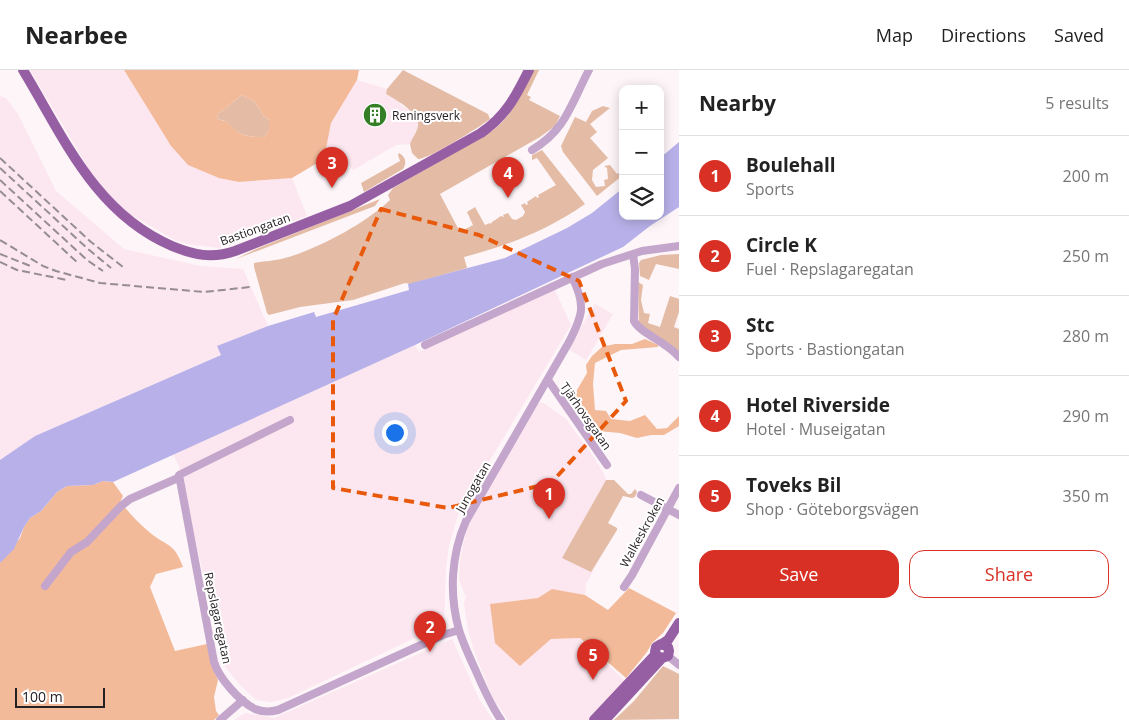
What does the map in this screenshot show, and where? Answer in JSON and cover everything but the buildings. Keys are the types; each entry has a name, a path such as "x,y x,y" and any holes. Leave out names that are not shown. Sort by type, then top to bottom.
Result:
{"main road":[{"name":"Bastiongatan","path":"23,70 87,176 110,204 125,218 157,239 193,253 216,256 235,251 350,206 481,133 505,113 529,70"},
{"path":"594,720 663,652 679,623"},
{"path":"605,720 679,633"}],"street":[{"path":"532,150 550,138 559,129 589,70"},
{"path":"425,345 602,264 658,248 679,246"},
{"path":"633,254 635,269 633,318 639,328 666,344 679,357"},
{"name":"Junogatan","path":"501,720 488,698 459,630 454,598 453,572 458,541 466,521 548,380 580,320 581,295 572,277"},
{"name":"Tjärhovsgatan","path":"548,380 607,465"},
{"path":"45,586 71,552 87,542 130,499 178,478 180,472 290,420"},
{"name":"Repslagaregatan","path":"178,478 214,662 222,678 253,708 270,711 282,709 443,635 459,630"},
{"name":"Walkeskroken","path":"624,587 679,488"},
{"path":"641,495 679,515"},
{"path":"663,652 679,665"},
{"path":"220,720 243,700"}],"highlighted area":[{"path":"381,209 479,235 579,281 626,401 551,483 448,508 333,488 333,320"}],"shaded area":[{"path":"30,70 124,70 171,146 188,165 239,182 292,178 307,216 219,248 187,244 175,240 131,215 108,195 90,171"},
{"path":"124,70 359,70 357,80 331,123 324,159 292,178 239,182 219,178 188,165 171,146","holes":["242,95 255,102 263,115 269,120 269,130 264,137 244,135 228,123 217,119 218,114"]},
{"path":"403,70 488,114 490,119 433,154 418,159 412,153 410,144 418,126 418,121 411,111 386,94 387,89"},
{"path":"534,70 539,70 527,95 531,97 529,100 560,116 555,126 540,137 440,194 460,232 473,225 467,212 475,207 485,225 491,224 508,213 512,219 516,220 523,216 525,212 521,205 528,204 527,202 536,196 537,198 539,197 538,195 556,185 537,158 532,160 532,155 542,150 585,204 557,222 527,236 496,248 464,257 467,268 410,284 405,283 353,300 300,307 269,315 267,313 254,263 298,254 326,242 368,218 390,200 388,195 393,188 492,131 499,125 516,103"},
{"path":"357,80 387,89 386,94 398,100 401,105 413,113 417,119 418,126 410,144 396,145 353,170 347,163 324,159 331,123"},
{"path":"242,95 255,102 263,115 269,120 269,130 264,137 241,134 227,122 217,119 218,114"},
{"path":"0,96 6,98 18,114 56,191 124,249 200,266 243,269 268,326 217,346 222,354 35,436 0,460"},
{"path":"603,106 610,108 590,124 597,132 590,138 608,158 593,170 592,180 596,187 605,186 604,180 608,179 607,168 604,166 610,165 617,174 619,173 619,178 597,196 563,152 561,146 575,117 586,122 592,111"},
{"path":"679,142 679,207 664,217 664,175 664,155"},
{"path":"399,153 405,160 403,169 364,192 361,183 400,161"},
{"path":"619,191 619,220 659,220 623,247 415,345 113,482 103,481 93,485 67,486 57,492 41,511 30,518 14,549 0,563 0,460 35,436 221,355 217,346 268,326 314,312 316,317 409,290 408,284 505,258 567,228 592,213"},
{"path":"380,199 375,206 236,259 256,249"},
{"path":"679,254 679,269 656,264 649,280 640,276 639,263 641,260 661,255"},
{"path":"638,282 643,285 641,300 644,313 650,314 648,323 660,327 670,296 679,299 679,312 674,327 679,329 679,354 639,324"},
{"path":"554,288 571,325 459,512 449,545 446,568 444,624 288,698 271,702 256,700 240,685 223,664 179,466 173,454 415,345 419,352"},
{"path":"595,304 613,314 586,360 568,349"},
{"path":"645,339 658,345 658,347 621,350 595,363 593,384 595,410 606,411 611,419 630,421 645,415 657,429 667,428 679,416 679,426 664,435 637,438 620,433 597,431 591,427 578,411 575,401 577,390 587,373 586,365 602,347 615,344 632,344"},
{"path":"542,402 566,419 604,474 606,480 586,515 615,531 586,584 585,595 552,589 538,598 490,604 520,666 551,639 580,638 625,681 588,720 508,720 493,698 474,651 468,630 464,603 466,597 459,580 460,560 470,522 536,405"},
{"path":"606,480 614,480 628,494 631,494 635,489 637,492 635,497 632,498 623,496 608,523 617,528 617,530 591,572 562,558"},
{"path":"103,481 113,482 123,496 120,502 144,528 173,548 180,559 183,567 156,574 150,587 175,651 207,644 211,665 218,680 214,697 216,711 219,715 214,720 0,720 0,563 20,538 30,518 41,511 57,492 67,486 93,485"},
{"path":"629,588 676,613 663,633 652,643 626,678 580,638 551,639 520,666 495,643 490,604 538,598 552,589 585,595 608,610"},
{"path":"452,639 479,699 493,720 234,720 245,713 274,718"},
{"path":"663,666 679,674 679,719 614,720 634,701"}],"railway":[{"path":"0,158 91,242 123,267"},
{"path":"0,168 111,268"},
{"path":"0,180 87,260 103,271"},
{"path":"0,191 79,264"},
{"path":"0,240 43,266 100,283 204,292 250,287"},
{"path":"0,254 33,267"},
{"path":"0,262 17,270 67,280"}],"place":[{"name":"Reningsverk","path":"375,115"},
{"name":"Stc","path":"332,188"},
{"name":"Hotel Riverside","path":"508,198"},
{"name":"Boulehall","path":"549,519"},
{"name":"Circle K","path":"430,652"},
{"name":"Toveks Bil","path":"593,680"}]}
